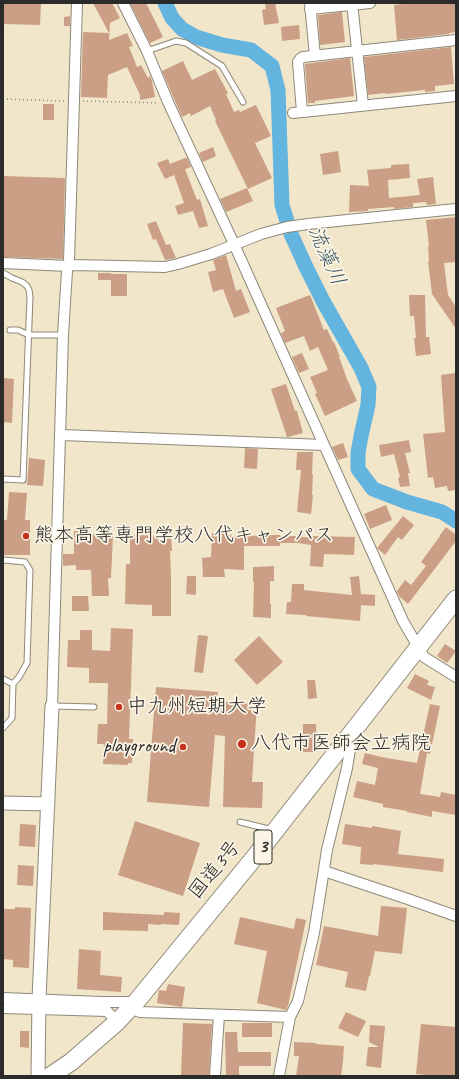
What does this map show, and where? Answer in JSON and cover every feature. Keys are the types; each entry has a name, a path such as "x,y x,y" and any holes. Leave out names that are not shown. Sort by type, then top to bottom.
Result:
{"highway":[{"name":"国道3号","path":"50,1076 71,1062 112,1017 133,1005 254,858 456,599"}],"street":[{"path":"38,1076 39,1004 52,706 63,335 69,261 77,3"},
{"path":"123,3 147,51 168,102 234,244 403,621 424,657 456,677"},
{"path":"315,56 310,6 370,3"},
{"path":"352,4 363,105"},
{"path":"456,40 303,57 298,62 298,112 456,96"},
{"path":"3,263 68,266 165,267 211,254 261,234 287,227 456,209"},
{"path":"61,435 324,445"},
{"path":"279,1076 290,1017 298,1001 312,940 327,850 347,768 353,731"},
{"path":"3,803 48,804"},
{"path":"324,871 456,916"},
{"path":"3,998 112,1017"},
{"path":"3,1008 39,1004 101,1002 133,1005 140,1012 290,1017"},
{"path":"101,1002 112,1017"},
{"path":"215,1076 219,1015"}],"lane":[{"path":"147,51 176,41 186,43 222,66 242,102"},
{"path":"3,273 22,282 29,290 29,335 23,480 3,479"},
{"path":"10,330 18,330 29,335 63,335"},
{"path":"3,560 25,562 30,570 26,663 19,677 13,684 12,718 3,728"},
{"path":"3,679 13,684"},
{"path":"52,706 94,707"},
{"path":"240,822 276,830"}],"path":[{"path":"3,98 168,102"}],"building":[{"path":"3,3 41,3 40,25 3,24"},
{"path":"93,3 112,3 120,18 110,23 109,40 127,33 133,46 129,47 137,67 141,65 148,78 150,76 155,97 140,100 140,95 127,67 108,75 107,98 81,97 83,32 109,33"},
{"path":"130,3 146,3 163,37 150,43"},
{"path":"275,3 279,23 264,25 262,10 266,9 265,4"},
{"path":"412,3 456,3 456,32 397,40 394,5"},
{"path":"342,12 345,42 320,45 318,15"},
{"path":"70,16 70,26 64,26 64,17"},
{"path":"299,25 300,39 282,41 281,27"},
{"path":"451,47 454,84 435,86 435,91 425,92 425,90 368,95 364,57"},
{"path":"350,58 354,96 308,103 305,64"},
{"path":"183,61 192,80 215,69 228,93 226,94 234,112 239,110 240,112 256,105 271,136 255,143 272,178 248,189 215,121 216,120 210,106 191,116 190,113 182,117 162,71"},
{"path":"43,104 54,104 54,120 43,120"},
{"path":"213,147 216,156 203,162 199,153"},
{"path":"338,151 341,172 323,175 320,154"},
{"path":"187,158 191,167 185,169 197,200 200,199 208,226 199,228 193,211 178,215 175,206 184,203 174,175 165,179 157,163 168,159 170,164"},
{"path":"409,164 410,178 388,180 389,198 420,195 417,179 433,177 436,204 427,205 426,202 413,203 413,207 368,209 368,211 349,212 350,185 369,186 367,170 391,168 391,165"},
{"path":"3,176 65,178 63,259 3,257"},
{"path":"247,188 253,201 226,212 220,199"},
{"path":"456,217 456,262 444,263 448,295 456,307 456,329 432,294 428,261 429,246 426,220"},
{"path":"156,221 166,245 170,244 176,258 165,260 156,239 153,240 147,224"},
{"path":"226,255 236,291 241,289 250,312 234,318 223,289 213,292 208,272 216,270 213,260"},
{"path":"98,273 127,274 127,296 111,296 111,280 98,280"},
{"path":"310,295 324,330 327,329 334,342 347,379 357,401 325,416 315,394 317,393 310,377 328,370 318,347 310,351 304,336 285,343 281,333 285,331 276,308"},
{"path":"409,295 425,295 426,337 429,337 431,354 416,356 414,316 410,316"},
{"path":"302,353 309,369 299,373 292,357"},
{"path":"455,373 456,490 448,491 447,486 435,488 433,477 428,478 423,434 445,432 441,375"},
{"path":"3,378 14,379 12,423 3,422"},
{"path":"286,384 295,411 297,411 303,433 288,437 271,389"},
{"path":"409,440 411,452 405,453 410,473 408,473 410,486 400,487 398,478 400,477 394,454 381,457 379,445"},
{"path":"343,443 348,457 338,460 332,447"},
{"path":"245,448 258,449 257,469 244,468"},
{"path":"297,452 313,452 313,495 311,514 297,512 301,470 296,470"},
{"path":"29,458 45,460 43,486 27,485"},
{"path":"9,492 27,493 25,520 30,520 30,555 3,555 3,520 7,520"},
{"path":"386,505 392,520 370,529 364,514"},
{"path":"403,516 414,525 402,540 398,537 385,555 377,548"},
{"path":"446,527 456,535 456,541 408,604 399,596 397,591 405,580 411,585 426,566 421,562"},
{"path":"74,531 89,531 89,534 113,535 111,578 108,578 109,596 92,596 91,570 76,570 76,565 63,566 63,554 74,554"},
{"path":"212,533 225,533 225,535 280,535 313,538 313,536 355,537 354,555 324,554 323,567 310,566 311,545 280,543 280,546 244,546 244,570 224,569 225,577 203,577 202,558 211,557"},
{"path":"130,535 171,536 171,616 152,616 152,605 125,604 126,564 130,564"},
{"path":"274,566 274,581 270,581 271,618 253,617 253,567"},
{"path":"187,576 196,576 196,595 186,594"},
{"path":"359,576 361,594 375,595 375,606 361,605 360,621 286,614 287,602 291,602 292,584 304,584 304,590 352,595 350,577"},
{"path":"72,596 88,596 89,611 72,611"},
{"path":"111,628 133,629 129,739 133,739 132,763 128,763 128,765 103,764 104,744 97,744 98,724 107,724 108,683 89,683 89,668 67,667 68,640 80,640 80,630 92,630 92,650 110,651"},
{"path":"198,635 208,636 203,673 194,672"},
{"path":"259,636 283,662 257,685 234,660"},
{"path":"445,644 456,651 447,663 437,656"},
{"path":"415,674 429,681 427,685 435,687 431,700 407,688"},
{"path":"307,680 315,680 317,698 308,699"},
{"name":"playground","path":"156,687 218,692 217,701 257,704 252,782 263,782 262,808 223,807 225,736 215,735 209,807 147,802"},
{"path":"430,704 440,706 430,754 427,753 420,794 440,797 441,792 456,795 456,815 432,811 432,817 383,807 383,804 353,797 357,781 375,785 378,768 362,764 365,753 417,763"},
{"path":"303,724 316,724 317,752 303,752"},
{"path":"135,821 200,843 183,896 118,875"},
{"path":"20,824 36,825 35,847 19,846"},
{"path":"345,824 372,828 372,826 401,831 398,854 444,859 443,872 373,864 360,864 361,847 342,844"},
{"path":"18,865 34,866 33,886 17,885"},
{"path":"381,906 407,908 402,954 375,951 366,991 345,987 348,972 316,965 324,926 378,936"},
{"path":"15,907 31,908 29,968 13,967 13,960 3,959 3,909 15,909"},
{"path":"103,912 164,915 164,912 180,913 179,925 148,924 148,931 103,930"},
{"path":"240,917 294,929 296,918 306,920 286,1010 257,1003 267,951 234,944"},
{"path":"79,949 101,951 100,975 122,977 121,992 77,989"},
{"path":"168,984 185,987 182,1007 157,1003 159,990 166,991"},
{"path":"346,1012 366,1021 358,1037 338,1028"},
{"path":"183,1023 212,1024 209,1076 181,1076"},
{"path":"242,1023 272,1023 272,1037 242,1037"},
{"path":"421,1024 456,1027 456,1076 416,1074"},
{"path":"370,1025 385,1026 381,1068 366,1066 368,1047 379,1047 369,1042"},
{"path":"20,1031 29,1031 29,1048 20,1047"},
{"path":"225,1032 237,1032 238,1052 271,1052 271,1066 239,1066 239,1076 226,1076"},
{"path":"294,1042 344,1046 341,1076 296,1076 299,1056 294,1056"}],"waterway":[{"name":"流藻川","path":"165,3 172,18 182,29 196,37 222,45 251,50 272,66 278,90 282,205 291,234 306,267 323,301 361,368 369,387 368,405 358,453 358,469 373,489 407,502 442,512 456,521"}],"place":[{"name":"熊本高等専門学校八代キャンパス","path":"26,536"},
{"name":"中九州短期大学","path":"119,707"},
{"name":"八代市医師会立病院","path":"242,744"},
{"name":"playground","path":"183,747"}]}
